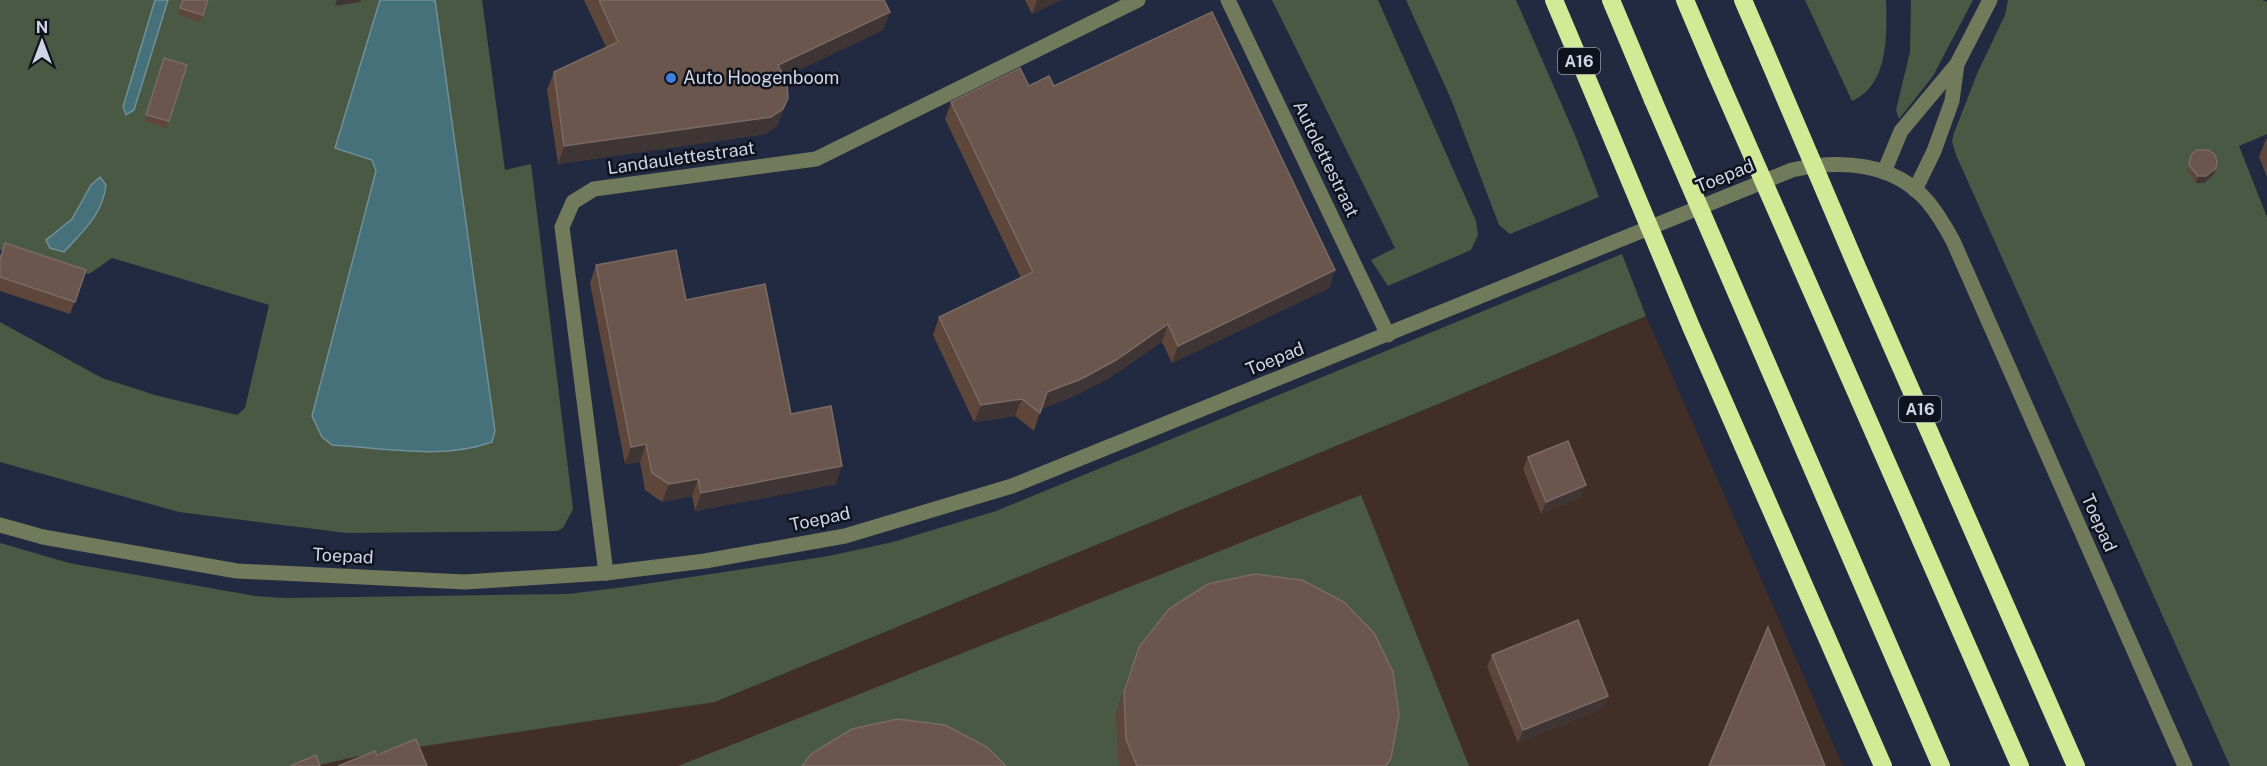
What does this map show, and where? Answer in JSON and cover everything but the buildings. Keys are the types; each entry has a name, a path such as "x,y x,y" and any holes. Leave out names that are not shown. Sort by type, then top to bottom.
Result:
{"highway":[{"name":"A16","path":"1554,0 1697,340 1883,766"},
{"path":"1611,0 1941,766"},
{"path":"1685,0 2020,766"},
{"name":"A16","path":"1743,0 1857,267 2076,766"}],"street":[{"name":"Landaulettestraat","path":"606,573 562,227 573,202 594,189 816,159 1138,0"},
{"name":"Autolettestraat","path":"1228,0 1388,335"},
{"path":"1884,172 1901,131 1957,64 1990,0"},
{"path":"1915,190 1934,151 1952,101 1957,64"},
{"name":"Toepad","path":"0,525 43,537 237,571 465,582 606,573 705,561 845,536 1012,486 1792,170 1822,165 1862,165 1884,172 1915,190 1928,202 1953,241 2185,766"}],"shaded area":[{"path":"0,0 380,0 335,148 373,160 376,171 312,416 332,445 437,451 495,431 435,0 482,0 505,170 531,164 573,509 563,528 557,531 347,533 179,512 0,462 0,322 102,378 155,395 237,415 245,408 269,305 112,258 89,274 0,250"},
{"path":"155,0 168,0 134,110 126,115 123,107"},
{"path":"380,0 435,0 495,431 492,442 473,447 433,452 332,445 322,437 312,416 376,171 372,160 335,148"},
{"path":"1272,0 1378,0 1476,221 1478,235 1471,250 1388,286 1371,260 1395,248"},
{"path":"1406,0 1516,0 1575,135 1599,197 1510,234 1499,225 1451,99"},
{"path":"1805,0 1886,0 1885,43 1879,71 1873,83 1864,93 1852,101"},
{"path":"1911,0 1973,0 1933,76 1899,119 1896,110 1910,52"},
{"path":"2008,0 2262,0 2267,2 2267,134 2239,146 2267,217 2267,766 2230,766 1956,155 1952,141 1954,133 1977,74 2005,15"},
{"path":"100,177 106,185 104,195 91,222 64,252 50,248 46,240 72,219 91,185"},
{"path":"1622,254 1646,316 715,702 359,756 315,766 0,766 0,543 69,563 255,596 285,598 568,594 829,556 893,542 996,511"},
{"path":"1646,316 1843,766 0,766 715,702"},
{"path":"1361,495 1469,766 1385,766 1131,669 1116,714 1120,766 678,766"}],"place":[{"name":"Auto Hoogenboom","path":"671,78"}]}
